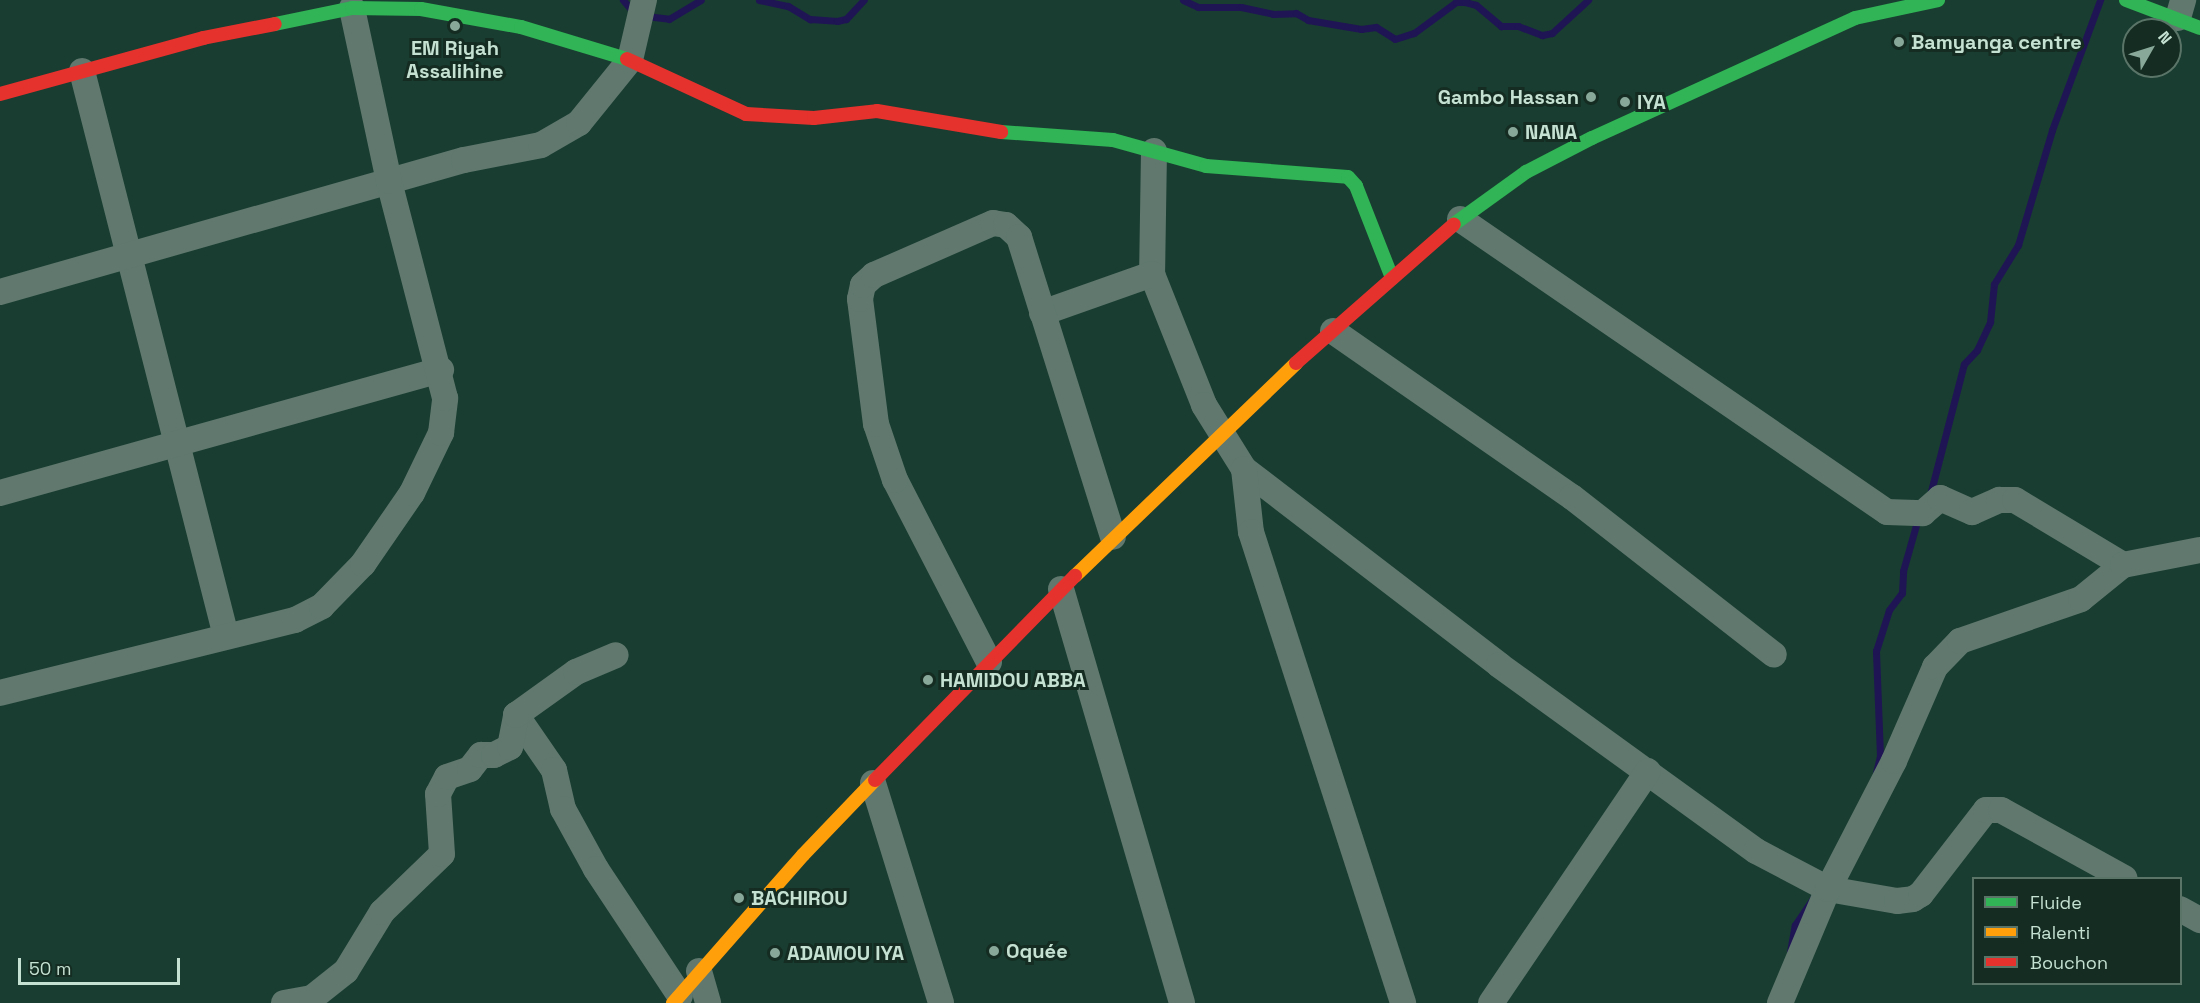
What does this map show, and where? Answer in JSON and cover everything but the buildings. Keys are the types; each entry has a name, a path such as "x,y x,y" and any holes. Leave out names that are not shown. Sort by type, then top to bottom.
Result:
{"street":[{"path":"0,292 131,258 464,160 541,145 579,123 630,60 644,0"},
{"path":"516,715 554,770 562,809 676,999 802,855 1113,537 1221,432 1460,219 1526,172 1860,9 1938,0"},
{"path":"2126,0 2187,15"},
{"path":"0,693 295,620 322,606 363,564 412,493 441,433 445,398 441,370 389,181 352,8"},
{"path":"0,94 203,38 352,8 422,9 521,27 630,60 746,114 814,118 877,111 1009,133 1113,140 1206,166 1348,177 1356,186 1392,278"},
{"path":"82,71 226,636"},
{"path":"1154,152 1152,274 1204,405 1244,469 1499,664 1756,850 1820,886 1897,901 1913,899 1921,894 1986,810 2001,810 2120,877"},
{"path":"1460,219 1887,512 1923,513 1941,498 1972,512 1999,500 2015,500 2123,565"},
{"path":"989,662 895,480 876,424 860,299 863,285 874,275 993,223 1006,225 1019,237 1113,537"},
{"path":"1042,313 1152,274"},
{"path":"1333,331 1572,497 1774,655"},
{"path":"0,493 441,370"},
{"path":"1244,469 1251,532 1402,1003"},
{"path":"1780,1003 1820,886 1860,830 1935,667 1959,641 2081,599 2123,565 2200,550"},
{"path":"1061,589 1182,1003"},
{"path":"284,1003 312,998 346,971 382,912 442,854 438,794 447,777 470,769 481,755 494,754 510,747 516,715 576,672 616,656"},
{"path":"1491,1003 1648,771"},
{"path":"873,783 941,1003"},
{"path":"2182,910 2200,920"},
{"path":"699,971 708,1003"}],"waterway":[{"path":"623,0 635,14"},
{"path":"646,16 669,19 701,0"},
{"path":"759,0 788,6 810,19 837,21 846,19 864,0"},
{"path":"1183,0 1198,7 1241,7 1273,14 1296,13 1308,20 1361,29 1376,27 1395,39 1414,33 1456,2 1476,5 1501,26 1518,26 1542,35 1552,33 1588,0"},
{"path":"1930,495 1964,364 1977,350 1990,322 1994,284 2018,245 2052,130 2100,0"},
{"path":"1876,773 1880,756 1876,651 1889,610 1902,593 1903,571 1918,518"},
{"path":"1790,952 1795,925 1816,894"}],"traffic: fast":[{"path":"1454,224 1526,172 1592,138 1855,18 1938,0"},
{"path":"2126,0 2200,28"},
{"path":"275,24 352,8 421,9 521,27 627,59"},
{"path":"1001,132 1113,140 1206,166 1348,177 1356,186 1392,278"}],"traffic: slow":[{"path":"1075,576 1296,363"},
{"path":"673,1003 803,855 875,780"}],"traffic: jam":[{"path":"0,94 203,38 275,24"},
{"path":"627,59 746,114 814,118 877,111 1001,132"},
{"path":"1296,363 1454,224"},
{"path":"875,780 1075,576"}],"place":[{"name":"EM Riyah Assalihine","path":"455,26"},
{"name":"Bamyanga centre","path":"1899,42"},
{"name":"Gambo Hassan","path":"1591,97"},
{"name":"IYA","path":"1625,102"},
{"name":"NANA","path":"1513,132"},
{"name":"HAMIDOU ABBA","path":"928,680"},
{"name":"BACHIROU","path":"739,898"},
{"name":"Oquée","path":"994,951"},
{"name":"ADAMOU IYA","path":"775,953"}]}
